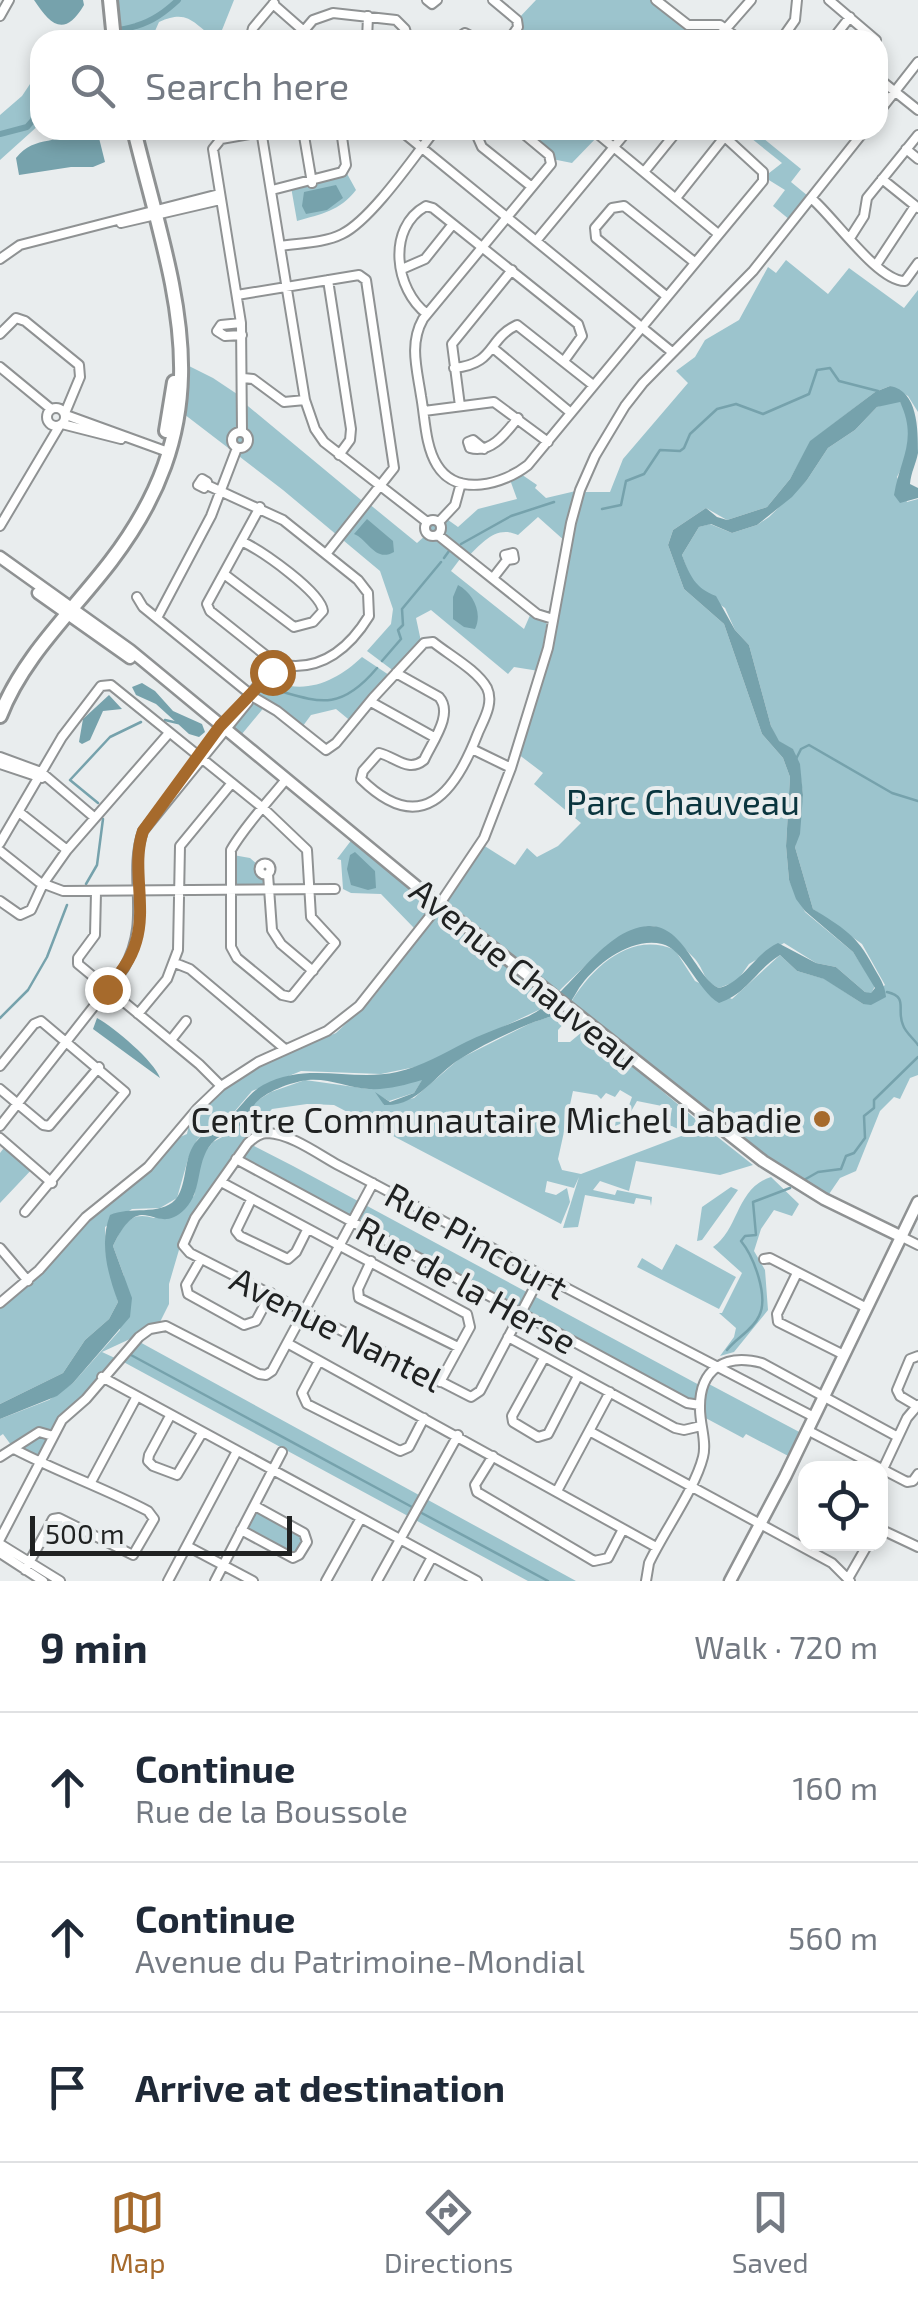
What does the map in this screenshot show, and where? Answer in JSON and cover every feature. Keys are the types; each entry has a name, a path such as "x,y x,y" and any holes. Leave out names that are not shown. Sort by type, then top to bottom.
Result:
{"highway":[{"path":"107,0 110,30"},
{"path":"0,695 24,655 130,536 147,505 180,411 182,342 177,302 129,140"},
{"path":"136,140 151,213"},
{"path":"0,716 15,684 66,610"}],"main road":[{"name":"Avenue Chauveau","path":"0,560 66,610 130,650 221,730 763,1161 824,1200 902,1237"},
{"path":"730,1581 918,1202"}],"street":[{"path":"0,16 10,0"},
{"path":"427,0 432,4 436,0"},
{"path":"493,0 518,20 517,30"},
{"path":"656,0 688,25 709,24 727,29 751,0"},
{"path":"788,30 795,20 797,0"},
{"path":"829,0 865,30"},
{"path":"252,30 275,2 303,30"},
{"path":"305,30 324,14 396,20 405,30"},
{"path":"367,30 368,16"},
{"path":"840,30 850,17"},
{"path":"888,101 918,62"},
{"path":"888,86 918,110"},
{"path":"850,238 864,216 867,198 918,135"},
{"path":"157,618 221,491 237,448 232,438 242,432 241,323 213,154 215,143 226,140"},
{"path":"263,140 305,400 319,436 339,456 427,522 439,522"},
{"path":"305,140 312,182"},
{"path":"272,190 345,170 342,140"},
{"path":"413,140 672,352"},
{"path":"281,246 330,238 349,230 427,140"},
{"path":"479,140 482,147 532,186"},
{"path":"530,140 552,159 548,168 427,314 414,342 437,465 462,483 491,484 528,465 764,178 756,163 734,140"},
{"path":"605,140 718,233"},
{"path":"536,241 620,140"},
{"path":"644,172 670,140"},
{"path":"676,198 723,140"},
{"path":"0,1302 28,1280 86,1217 148,1168 220,1086 285,1049 327,1031 359,1006 439,904 484,838 510,768 535,695 580,490 596,456 625,406 672,352 754,271 857,140"},
{"path":"906,149 918,159"},
{"path":"876,265 917,207 882,179"},
{"path":"0,259 20,245 220,197"},
{"path":"811,198 876,265 899,282 918,263"},
{"path":"427,314 409,298 400,235 426,206 484,247 581,328 579,342 564,361"},
{"path":"665,295 596,238 595,228 612,208 624,206 694,261"},
{"path":"402,269 424,259 452,224"},
{"path":"460,406 453,342 512,270"},
{"path":"237,294 359,275 368,284 394,461 390,476 326,554"},
{"path":"328,280 351,428 350,440 339,456"},
{"path":"0,334 16,318 25,321 79,365 80,377 57,416 30,480 1,522"},
{"path":"241,323 221,325 217,331 225,336 242,334"},
{"path":"454,368 479,363 507,331 517,326 593,385"},
{"path":"493,348 570,412"},
{"path":"0,367 57,416 164,451"},
{"path":"243,378 253,379 284,402 305,400"},
{"path":"424,411 494,402 548,442"},
{"path":"484,449 506,434 518,418"},
{"path":"438,534 439,522 455,505 462,483"},
{"path":"207,485 283,520 364,586 371,600 369,616 332,657 312,666 284,665"},
{"path":"260,507 208,598 208,608 269,658 279,657 284,665"},
{"path":"427,522 427,534 438,534 532,609 553,616"},
{"path":"224,574 294,627 314,622 323,611 321,601 243,542"},
{"path":"493,578 507,560"},
{"path":"138,597 143,608 326,750 396,673 430,642 485,684 490,704 458,778 446,793 424,804 398,806 361,779 363,771 380,754 407,766 419,764 445,714 445,703 396,673"},
{"path":"269,658 266,664 270,672"},
{"path":"270,672 278,673 284,665"},
{"path":"0,1126 124,968 138,939 138,849 143,831 221,730 248,702 248,693 270,672"},
{"path":"0,843 82,708 101,686 111,685 263,808 307,850 313,920 334,943 288,998 237,958 231,946 230,890 231,850 263,808 286,780"},
{"path":"370,702 434,737"},
{"path":"0,902 23,915 34,906 67,850 169,733"},
{"path":"472,749 510,768"},
{"path":"0,761 42,776 95,818"},
{"path":"138,1014 175,963 180,938 180,846 230,784"},
{"path":"18,812 67,850"},
{"path":"0,851 44,884 63,891 335,889"},
{"path":"268,874 274,936 313,971"},
{"path":"96,892 96,935 78,961 220,1086"},
{"path":"175,963 190,969 285,1049"},
{"path":"0,1066 39,1021 122,1086 124,1095 25,1212"},
{"path":"171,1040 186,1021"},
{"path":"0,1089 49,1126 99,1067"},
{"name":"Rue Pincourt","path":"183,1246 195,1218 236,1159 254,1137 270,1133 374,1183 814,1417"},
{"path":"0,1138 52,1183"},
{"name":"Rue de la Herse","path":"236,1159 686,1403 700,1405"},
{"path":"221,1182 467,1314 471,1324 440,1382"},
{"path":"43,1581 0,1541 52,1436 67,1415 86,1399 142,1334 158,1326 173,1328 263,1375 272,1371 374,1183"},
{"path":"251,1200 236,1228 240,1236 288,1259 296,1252 306,1230"},
{"name":"Avenue Chauveau","path":"902,1237 918,1245"},
{"name":"Avenue Nantel","path":"183,1246 201,1259 467,1396 477,1395 542,1274"},
{"path":"0,1248 28,1280"},
{"path":"764,1259 770,1258 866,1306"},
{"path":"201,1259 186,1286 188,1294 244,1325 256,1321 271,1293"},
{"path":"371,1262 358,1288 359,1298 458,1347"},
{"path":"797,1273 777,1314 778,1322 842,1354"},
{"path":"508,1337 675,1428 702,1426"},
{"path":"287,1343 656,1547"},
{"path":"886,1461 917,1406 897,1390 910,1360 918,1356"},
{"path":"544,1358 512,1416 516,1424 538,1437 548,1434 578,1376"},
{"path":"646,1581 649,1562 704,1455 700,1405 704,1388 728,1359 750,1360 898,1437"},
{"path":"319,1361 302,1394 307,1404 400,1451 409,1447 424,1418"},
{"path":"102,1378 477,1581"},
{"path":"558,1491 610,1392"},
{"path":"91,1482 136,1398"},
{"path":"170,1416 148,1455 152,1466 177,1475 202,1433"},
{"path":"807,1430 867,1461"},
{"path":"0,1457 39,1432 52,1436"},
{"path":"591,1432 832,1564 850,1579 864,1551"},
{"path":"376,1581 458,1436"},
{"path":"14,1448 91,1482 153,1515 154,1521 137,1552 128,1554 58,1518 51,1520 26,1566"},
{"path":"168,1581 237,1451"},
{"path":"215,1581 282,1452"},
{"path":"493,1456 475,1484 476,1492 594,1561 608,1558 623,1529"},
{"path":"888,1472 907,1482 916,1477"},
{"path":"241,1530 292,1558 308,1542 304,1533 254,1506"},
{"path":"326,1581 361,1518"},
{"path":"888,1533 918,1548"},
{"path":"187,1546 254,1581"},
{"path":"0,1553 60,1581"},
{"path":"419,1581 432,1557"}],"green space":[{"path":"117,0 234,0 222,30 204,30 191,20 178,17 159,22 155,30 118,30"},
{"path":"536,0 656,0 688,25 727,29 513,30"},
{"path":"30,84 30,133 0,160 0,115"},
{"path":"530,140 594,140 572,163 552,159"},
{"path":"753,140 765,140 801,169 791,182 808,196 790,220 773,206 785,190 764,177 782,163"},
{"path":"345,170 356,190 350,197 330,211 297,221 291,187"},
{"path":"786,260 828,294 849,268 904,308 918,290 918,412 908,396 890,386 875,392 811,441 790,479 767,507 727,520 706,508 673,530 668,545 684,589 724,624 762,734 783,758 790,777 786,846 789,880 805,912 853,952 875,986 871,994 865,992 836,967 816,963 784,943 749,964 737,981 719,988 673,938 648,926 634,930 605,950 557,993 448,906 448,899 483,845 515,865 527,848 537,857 558,846 581,823 534,784 543,773 518,754 546,666 574,526 585,492 610,492 623,459 688,383 676,371 695,357 705,340 739,320 768,267 776,273"},
{"path":"183,363 243,398 243,402 417,543 427,534 425,525 430,520 439,522 444,517 458,527 478,509 517,499 509,477 518,472 537,485 535,488 546,498 580,490 566,542 538,517 518,535 503,532 490,537 467,558 463,555 451,571 524,629 531,613 547,621 539,671 514,667 508,674 431,610 416,618 422,646 399,670 391,669 367,651 391,624 393,609 380,571 180,411"},
{"name":"Parc Chauveau","path":"900,402 910,431 909,449 897,477 907,502 918,499 918,1075 910,1078 900,1099 894,1097 880,1111 856,1171 840,1178 827,1197 733,1135 570,1004 601,966 628,949 643,945 675,950 695,981 732,999 780,955 797,971 825,979 863,1004 885,985 862,944 813,909 795,847 803,795 799,764 793,750 778,741 771,726 749,645 735,630 725,608 700,591 682,555 699,527 710,524 732,533 769,517 807,480 828,448 855,430 877,407"},
{"path":"362,657 392,677 353,723 336,709 311,715 300,730 266,705 237,740 226,730 270,671 279,672 286,665 281,684 304,687 335,677"},
{"path":"353,838 432,906 414,928 381,894 343,889 341,860 337,859"},
{"path":"233,855 250,858 266,877 267,885 235,886"},
{"path":"439,913 529,984 545,1007 420,1066 381,1074 301,1071 252,1091 229,1118 197,1140 177,1198 160,1208 132,1209 105,1227 106,1256 118,1302 109,1319 85,1340 63,1373 0,1404 0,1307 57,1257 84,1225 145,1175 173,1140 187,1134 190,1120 228,1084 275,1058 336,1033 372,999"},
{"path":"558,1014 566,1021 558,1030 558,1042 570,1042 582,1032 617,1053 699,1122 683,1131 669,1125 672,1108 637,1101 625,1122 615,1126 632,1097 620,1090 615,1097 606,1093 601,1099 573,1091 558,1159 562,1170 581,1174 705,1127 753,1165 720,1175 636,1161 629,1191 600,1181 593,1190 652,1197 651,1206 650,1200 636,1198 634,1204 585,1195 578,1227 563,1228 579,1177 574,1188 547,1181 545,1192 556,1195 567,1188 570,1202 561,1224 334,1105 272,1109 243,1145 248,1143 293,1166 703,1387 707,1383 805,1435 794,1459 746,1434 743,1438 700,1415 700,1408 518,1318 235,1162 181,1243 169,1284 169,1304 158,1326 102,1352 117,1359 136,1340 576,1581 528,1581 118,1359 67,1415 39,1462 14,1449 3,1434 0,1436 0,1419 49,1400 73,1383 120,1330 124,1276 113,1246 120,1232 133,1218 154,1218 194,1196 202,1156 213,1142 235,1130 255,1102 305,1080 369,1089 423,1079 414,1093 389,1101 380,1096 384,1105 414,1098 459,1059"},
{"path":"7,1144 34,1167 0,1203 0,1153"},
{"path":"771,1177 799,1204 792,1216 774,1210 761,1229 754,1251 765,1270 768,1310 734,1352 720,1356 736,1328 719,1313 742,1273 713,1247 722,1240 751,1190"},
{"path":"731,1187 738,1190 702,1240 697,1241 702,1207"},
{"path":"676,1244 736,1277 719,1309 637,1267 642,1258 662,1270"},
{"path":"255,1506 307,1535 295,1558 241,1530"}],"shaded area":[{"path":"34,0 83,0 84,5 64,25 46,16"},
{"path":"100,140 105,162 93,167 19,175 16,158 40,143"},
{"path":"336,185 343,198 327,210 306,214 302,206 304,192"},
{"path":"890,386 906,395 914,412 918,453 910,484 918,488 918,498 900,503 894,495 908,439 900,402 877,407 855,430 828,448 792,497 757,525 732,533 711,524 699,527 682,555 694,580 716,596 735,630 749,645 771,726 779,741 793,749 800,764 803,795 795,847 813,909 855,939 881,981 886,997 871,1005 863,1004 824,979 797,971 780,955 737,994 719,1003 670,947 639,944 597,967 562,1010 468,1054 407,1101 384,1105 375,1092 390,1102 414,1093 422,1080 376,1089 324,1080 278,1088 258,1100 235,1130 217,1138 208,1148 195,1193 185,1209 165,1219 141,1215 123,1228 113,1246 132,1298 130,1317 57,1396 0,1419 0,1404 63,1373 85,1340 109,1319 118,1302 105,1248 110,1215 161,1208 175,1200 195,1144 263,1085 296,1074 380,1074 424,1063 544,1007 615,939 648,926 671,933 719,988 735,980 778,943 816,963 836,967 871,993 875,988 853,952 796,899 789,880 786,846 790,777 783,758 762,734 724,624 684,589 668,545 673,530 706,508 727,520 767,507 790,479 810,441 875,392"},
{"path":"367,519 393,541 394,552 382,555 354,534"},
{"path":"458,585 475,604 475,629 453,619 453,597"},
{"path":"142,683 173,711 202,724 205,732 199,737 189,734 156,704 136,695 132,687"},
{"path":"109,695 122,709 103,711 90,740 82,744 79,742 83,719"},
{"path":"355,852 375,871 376,888 351,885 347,869 350,855"},
{"path":"97,1018 133,1045 160,1078 93,1029"}],"waterway":[{"path":"120,30 148,22 178,0"},
{"path":"0,134 30,124"},
{"path":"602,509 621,505 626,481 644,474 660,450 684,448 690,434 717,409 736,404 763,414 809,394 817,370 830,368 839,381 878,391"},
{"path":"461,544 511,516 554,502"},
{"path":"444,558 449,551"},
{"path":"382,661 401,639 398,630 403,625 402,609 441,562"},
{"path":"269,688 315,700 339,698 377,668"},
{"path":"165,720 178,723"},
{"path":"98,803 70,780 110,737 141,722"},
{"path":"796,759 801,749 809,745 892,793 918,801"},
{"path":"86,884 97,865 103,819"},
{"path":"0,1018 28,990 47,957 67,905"},
{"path":"887,992 900,1000 904,1028 918,1045"},
{"path":"804,1180 818,1172 841,1169 846,1156 854,1153 865,1138 864,1116 874,1108 874,1100 918,1057"},
{"path":"727,1350 753,1326 762,1308 759,1277 741,1241 745,1236 756,1235 753,1202 790,1188"},
{"path":"131,1355 412,1507"},
{"path":"418,1511 548,1581"}],"place":[{"name":"Centre Communautaire Michel Labadie","path":"822,1119"}],"route":[{"path":"107,989 124,968 138,939 138,849 143,831 220,726 272,672"}]}
